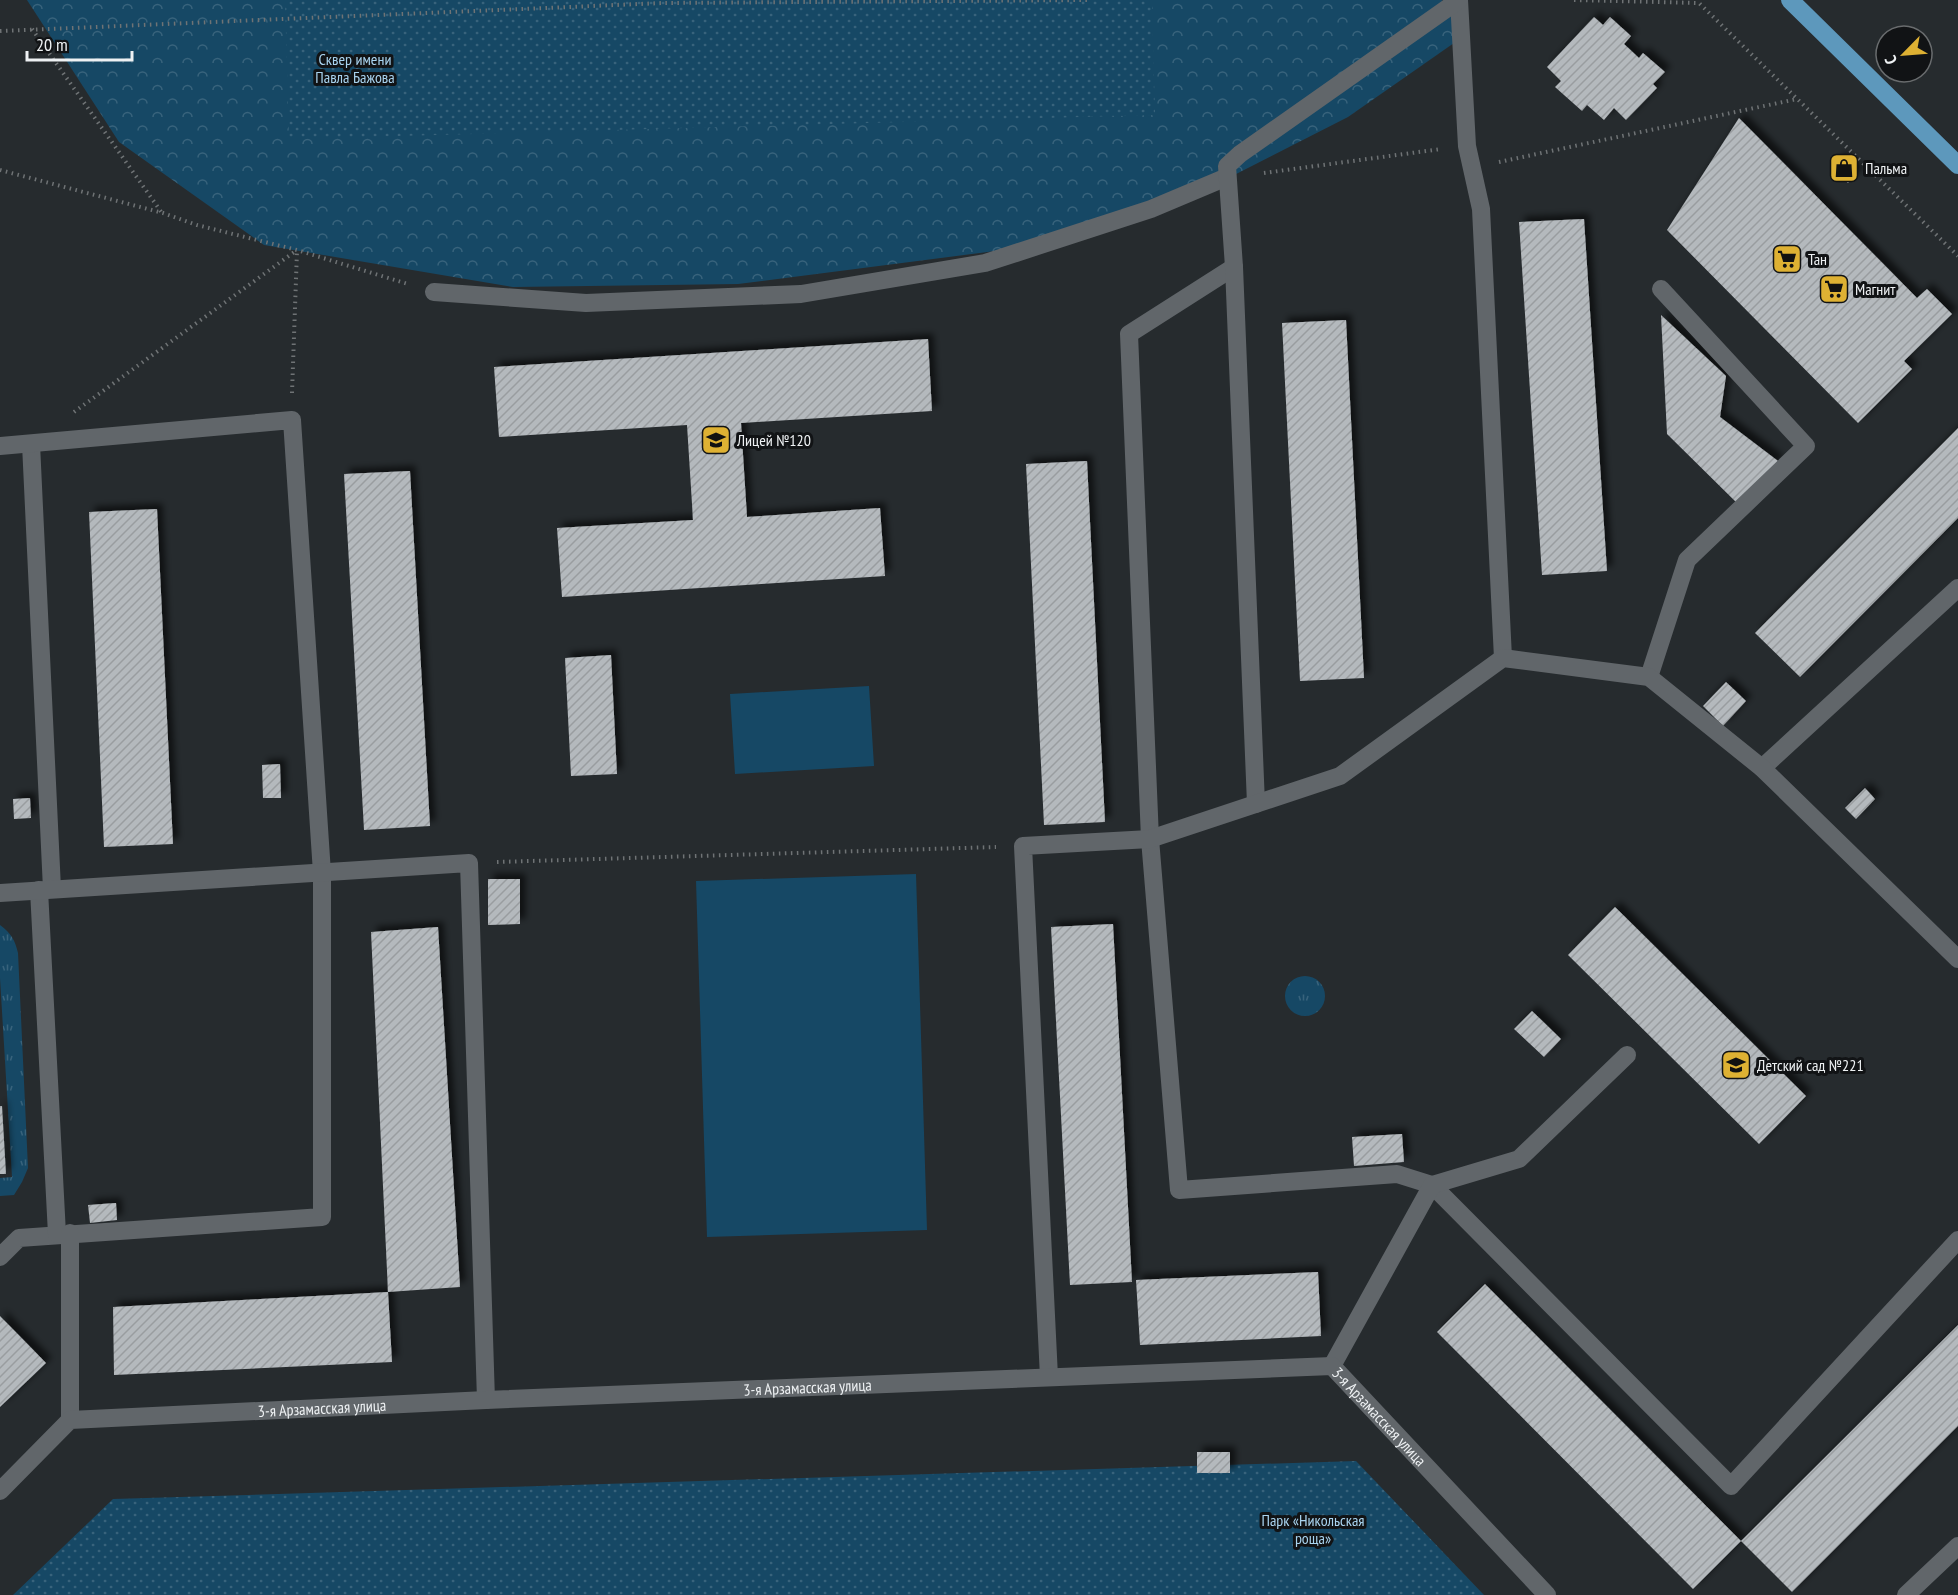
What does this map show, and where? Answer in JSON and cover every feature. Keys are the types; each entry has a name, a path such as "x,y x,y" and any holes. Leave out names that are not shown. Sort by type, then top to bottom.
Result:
{"main road":[{"path":"1790,0 1958,165"}],"street":[{"path":"1459,0 1467,146 1481,209 1503,658"},
{"path":"1256,804 1234,267 1227,166 1240,154 1459,0"},
{"path":"434,292 586,303 801,294 985,263 1151,209 1227,177"},
{"path":"1234,267 1129,334 1150,839 1179,1190 1397,1174 1432,1185 1731,1486 1958,1240"},
{"path":"1649,677 1687,560 1806,446 1661,288"},
{"path":"0,446 291,420 322,873 322,1217 0,1240"},
{"path":"0,1491 70,1420 64,1234 46,890 31,444"},
{"path":"1762,768 1958,588"},
{"path":"1049,1377 1023,846 1150,839 1340,776 1503,658 1649,677 1762,768 1958,959"},
{"path":"0,892 469,863 486,1400"},
{"path":"1332,1366 1432,1185 1519,1159 1627,1055"},
{"path":"0,1257 19,1238"},
{"name":"3-я Арзамасская улица","path":"70,1420 486,1400 1332,1366 1547,1595"},
{"path":"1906,1595 1958,1546"}],"path":[{"path":"0,31 663,3 1089,0"},
{"path":"1574,0 1699,3 1958,256"},
{"path":"32,30 163,213"},
{"path":"1489,164 1798,99"},
{"path":"1227,177 1467,146"},
{"path":"0,170 163,213 197,225 297,250 434,292"},
{"path":"69,416 297,250"},
{"path":"291,420 297,250"},
{"path":"469,863 1023,846"}],"green space":[{"path":"27,0 1442,0 1464,36 1348,117 1187,199 1003,250 738,284 513,287 264,245 119,142"},
{"name":"Сквер имени Павла Бажова","path":"285,0 1152,0 1155,115 289,139"},
{"path":"869,686 874,766 735,774 730,694"},
{"path":"916,874 927,1230 707,1237 696,881"},
{"path":"0,925 12,937 18,953 28,1168 14,1195 0,1196 0,1178 12,1177 0,978"},
{"path":"1305,976 1313,977 1319,982 1324,988 1324,1004 1319,1010 1313,1015 1305,1016 1297,1015 1291,1010 1286,1004 1285,996 1286,988 1291,982 1297,977"},
{"name":"Парк «Никольская роща»","path":"1356,1461 1484,1595 13,1595 113,1499"}],"building":[{"path":"1594,17 1603,25 1610,17 1631,36 1624,44 1639,58 1643,53 1665,72 1653,84 1657,88 1626,120 1614,108 1604,120 1587,105 1582,111 1555,87 1561,81 1547,67"},
{"name":"Тан","path":"1739,118 1917,298 1927,289 1952,314 1904,361 1912,369 1858,423 1667,230"},
{"path":"1841,157 1858,172 1848,183 1831,168"},
{"path":"1584,219 1607,571 1542,575 1519,222"},
{"path":"1661,315 1726,376 1720,417 1778,461 1740,506 1667,434"},
{"path":"1346,320 1364,678 1300,681 1282,323"},
{"path":"928,339 932,411 741,423 747,517 880,508 885,576 562,597 557,528 693,520 687,425 499,437 494,367"},
{"path":"1958,428 1958,518 1800,677 1755,633"},
{"path":"1087,461 1105,822 1044,825 1026,464"},
{"path":"410,471 430,826 364,830 344,474"},
{"path":"157,509 173,844 104,847 89,512"},
{"path":"611,655 617,774 571,776 565,658"},
{"path":"1726,682 1746,701 1723,726 1703,706"},
{"path":"280,764 281,798 263,798 262,765"},
{"path":"1865,788 1875,799 1856,819 1845,808"},
{"path":"30,798 31,818 14,819 13,799"},
{"path":"488,879 520,879 520,924 488,925"},
{"path":"1615,907 1806,1096 1759,1144 1568,955"},
{"path":"1113,924 1132,1282 1070,1285 1051,927"},
{"path":"438,927 460,1287 388,1292 371,932"},
{"path":"1532,1011 1561,1039 1544,1057 1514,1029"},
{"path":"0,1106 2,1106 6,1174 0,1174"},
{"path":"1402,1134 1404,1162 1354,1166 1352,1137"},
{"path":"116,1203 117,1220 90,1223 88,1205"},
{"path":"1318,1272 1321,1336 1140,1345 1136,1280"},
{"path":"1485,1284 1741,1541 1693,1589 1437,1332"},
{"path":"388,1292 392,1362 114,1375 113,1307"},
{"path":"0,1316 46,1363 0,1407"},
{"path":"1958,1325 1958,1426 1792,1592 1741,1541"},
{"path":"1197,1452 1230,1452 1230,1473 1197,1473"}],"place":[{"name":"Пальма","path":"1844,168"},
{"name":"Тан","path":"1787,259"},
{"name":"Магнит","path":"1834,289"},
{"name":"Лицей №120","path":"716,440"},
{"name":"Детский сад №221","path":"1736,1065"}]}
